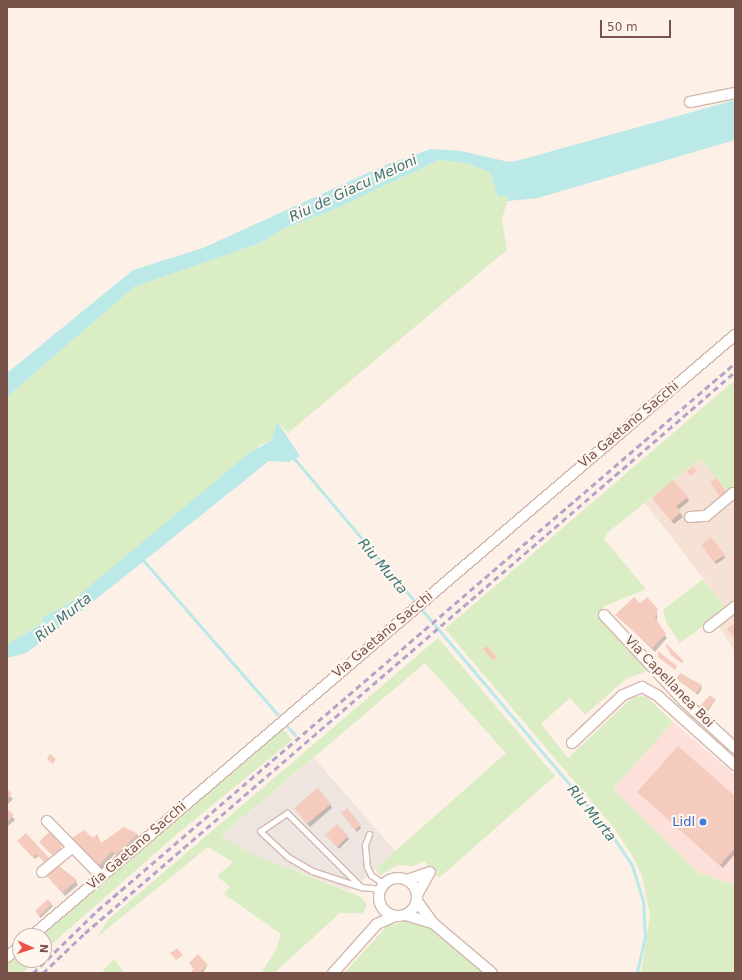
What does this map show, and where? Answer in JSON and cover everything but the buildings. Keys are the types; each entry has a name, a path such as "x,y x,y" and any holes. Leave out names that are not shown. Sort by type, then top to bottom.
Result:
{"street":[{"path":"690,102 735,93"},
{"name":"Via Gaetano Sacchi","path":"41,928 735,335"},
{"path":"690,517 706,516 733,493 735,495"},
{"path":"709,627 735,607"},
{"name":"Via Capellanea Boi","path":"604,614 684,701 735,748"},
{"path":"572,743 623,695 642,687 655,693 735,766"},
{"path":"47,821 101,876"},
{"path":"42,872 72,848"},
{"path":"377,924 382,907 383,886 395,878 407,880 430,872 417,898 406,915"},
{"path":"407,880 434,923 492,973"},
{"path":"382,907 395,916"},
{"path":"333,973 377,924 395,916 406,915 434,923"}],"lane":[{"path":"362,887 287,812 260,831 288,857 312,871 362,887 383,886"},
{"path":"369,834 365,845 367,866 371,875 383,886"}],"shaded area":[{"path":"700,459 728,492 735,488 735,651 718,626 727,609 645,503"},
{"path":"673,722 735,775 735,885 699,873 613,789"},
{"path":"314,758 396,852 350,891 252,854 221,836"}],"green space":[{"path":"439,160 466,163 490,172 498,197 509,195 502,219 507,250 288,433 277,421 272,440 260,445 68,604 43,617 42,623 7,645 7,397 134,287 260,243 282,229 331,211"},
{"path":"735,380 735,488 728,492 700,459 607,533 604,539 646,589 605,606 598,614 647,671 626,679 585,715 570,698 541,724 568,758 633,697 646,696 673,722 613,789 699,873 735,885 735,973 641,973 650,915 642,876 632,855 614,828 445,629"},
{"path":"703,579 727,609 680,643 666,622 663,610"},
{"path":"438,638 555,776 439,878 424,861 414,866 398,865 380,875 375,869 506,753 425,663 221,836 252,854 360,896 367,905 363,913 340,913 274,973 261,973 276,950 281,934 224,894 230,887 217,876 233,862 208,847 97,937 109,919"},
{"path":"281,726 292,740 177,834 52,944 52,928 48,928"},
{"path":"411,920 430,929 484,973 344,973 387,926"},
{"path":"12,958 12,968 28,968 23,973 7,973 7,962"},
{"path":"114,959 125,973 101,973"}],"water":[{"name":"Riu de Giacu Meloni","path":"735,100 735,140 538,198 507,201 508,195 498,197 490,172 466,163 439,160 331,211 282,229 260,243 134,287 7,397 7,373 133,270 203,248 385,165 431,149 461,151 509,162 520,160"},
{"path":"277,421 300,456 289,462 269,461 50,636 26,653 7,658 7,645 42,623 43,617 68,604 249,453 272,440"}],"waterway":[{"name":"Riu Murta","path":"292,456 611,834 632,865 643,900 645,937 637,973"},
{"path":"142,559 277,714"},
{"path":"287,726 295,735"}],"railway":[{"path":"33,973 98,910 735,363"},
{"path":"43,973 85,933 735,372"}],"place":[{"name":"Lidl","path":"703,822"}]}
